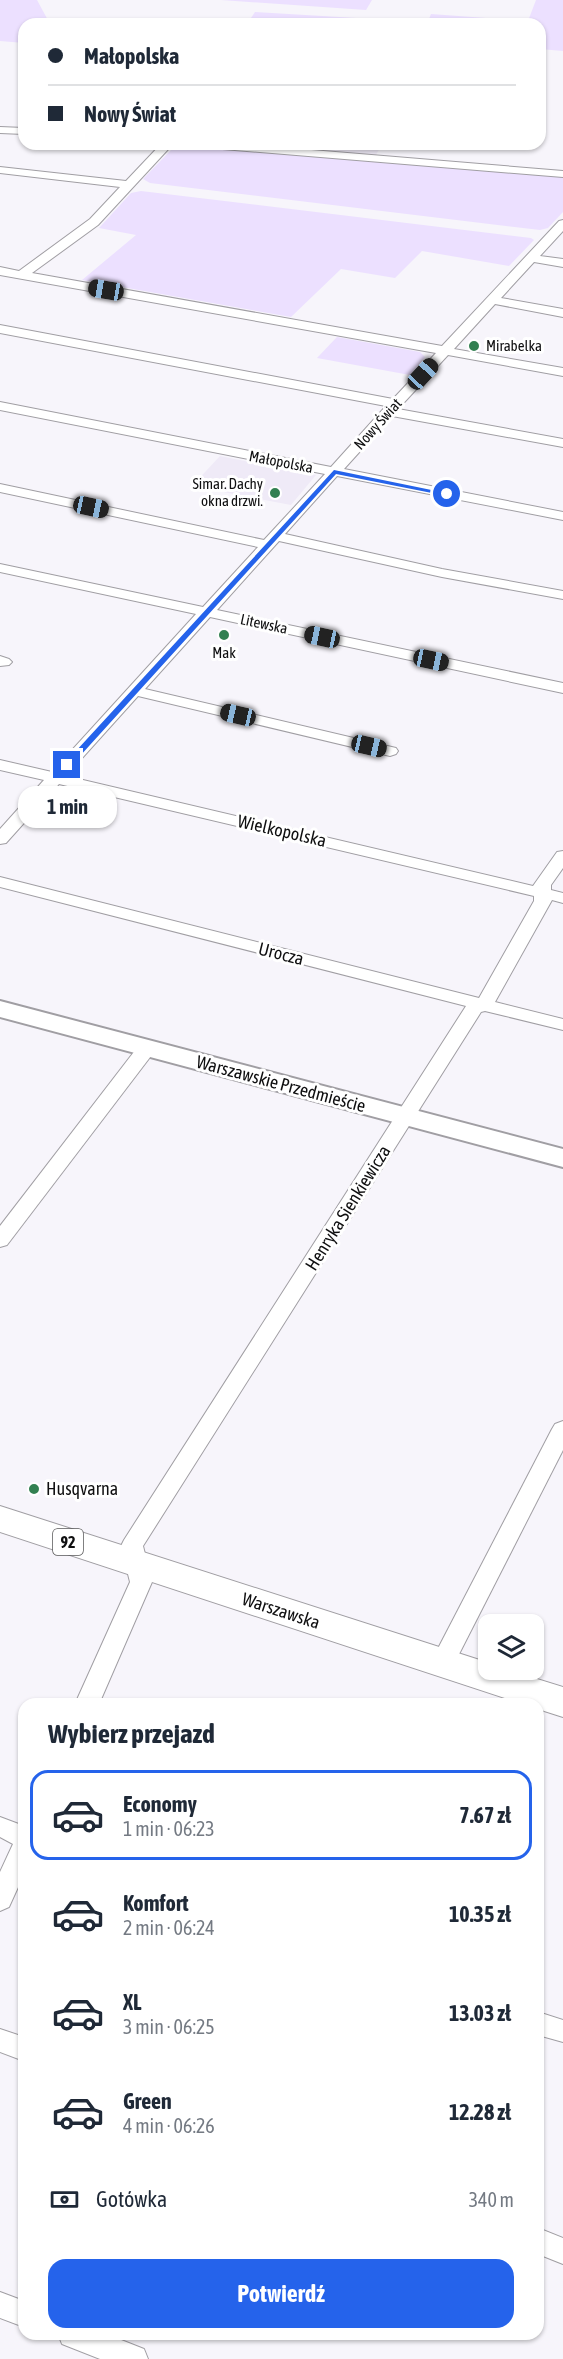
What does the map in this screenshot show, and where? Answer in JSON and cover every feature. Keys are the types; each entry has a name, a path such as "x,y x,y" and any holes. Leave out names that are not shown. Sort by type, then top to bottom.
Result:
{"main road":[{"name":"Warszawska","path":"0,1519 563,1702"}],"street":[{"path":"0,130 18,131"},
{"path":"21,275 84,231 161,150"},
{"path":"271,150 563,174"},
{"path":"0,170 129,185"},
{"name":"Nowy Świat","path":"0,839 393,407 563,224"},
{"path":"531,258 563,263"},
{"path":"0,271 563,372"},
{"path":"491,300 563,313"},
{"path":"0,329 563,443"},
{"name":"Małopolska","path":"0,406 563,516"},
{"path":"0,488 563,595"},
{"name":"Litewska","path":"0,568 563,688"},
{"path":"135,691 390,751"},
{"name":"Wielkopolska","path":"0,765 563,898"},
{"name":"Henryka Sienkiewicza","path":"90,1698 141,1582 132,1546 474,1008 484,1005 543,901 542,885 563,856"},
{"name":"Urocza","path":"0,882 563,1025"},
{"name":"Warszawskie Przedmieście","path":"0,1009 563,1158"},
{"path":"0,1240 147,1048"},
{"path":"442,1662 563,1429"},
{"path":"0,1827 18,1834"},
{"path":"0,1900 18,1860"},
{"path":"544,2025 563,2031"},
{"path":"0,2040 18,2047"},
{"path":"544,2243 563,2251"},
{"path":"0,2305 18,2312"},
{"path":"87,2340 134,2359"}],"shaded area":[{"path":"0,0 37,0 47,18 18,18 18,42 0,41"},
{"path":"221,0 372,0 366,10"},
{"path":"536,0 563,0 563,51 546,50 546,18 529,18"},
{"path":"255,12 356,18 251,18"},
{"path":"431,14 486,18 429,18"},
{"path":"171,150 243,150 563,176 563,212 548,228 540,230 150,183 143,179"},
{"path":"315,150 379,150 376,155"},
{"path":"141,191 534,240 509,266 422,251 395,278 341,269 291,317 82,280 136,235 99,228 131,193"},
{"path":"337,337 420,352 425,357 410,375 317,358"},
{"path":"220,456 316,475 291,505 192,486"}],"place":[{"name":"Mirabelka","path":"474,346"},
{"name":"Simar. Dachy okna drzwi.","path":"275,493"},
{"name":"Mak","path":"224,635"},
{"name":"Husqvarna","path":"34,1489"}],"route":[{"path":"67,765 334,472 447,494"}]}
